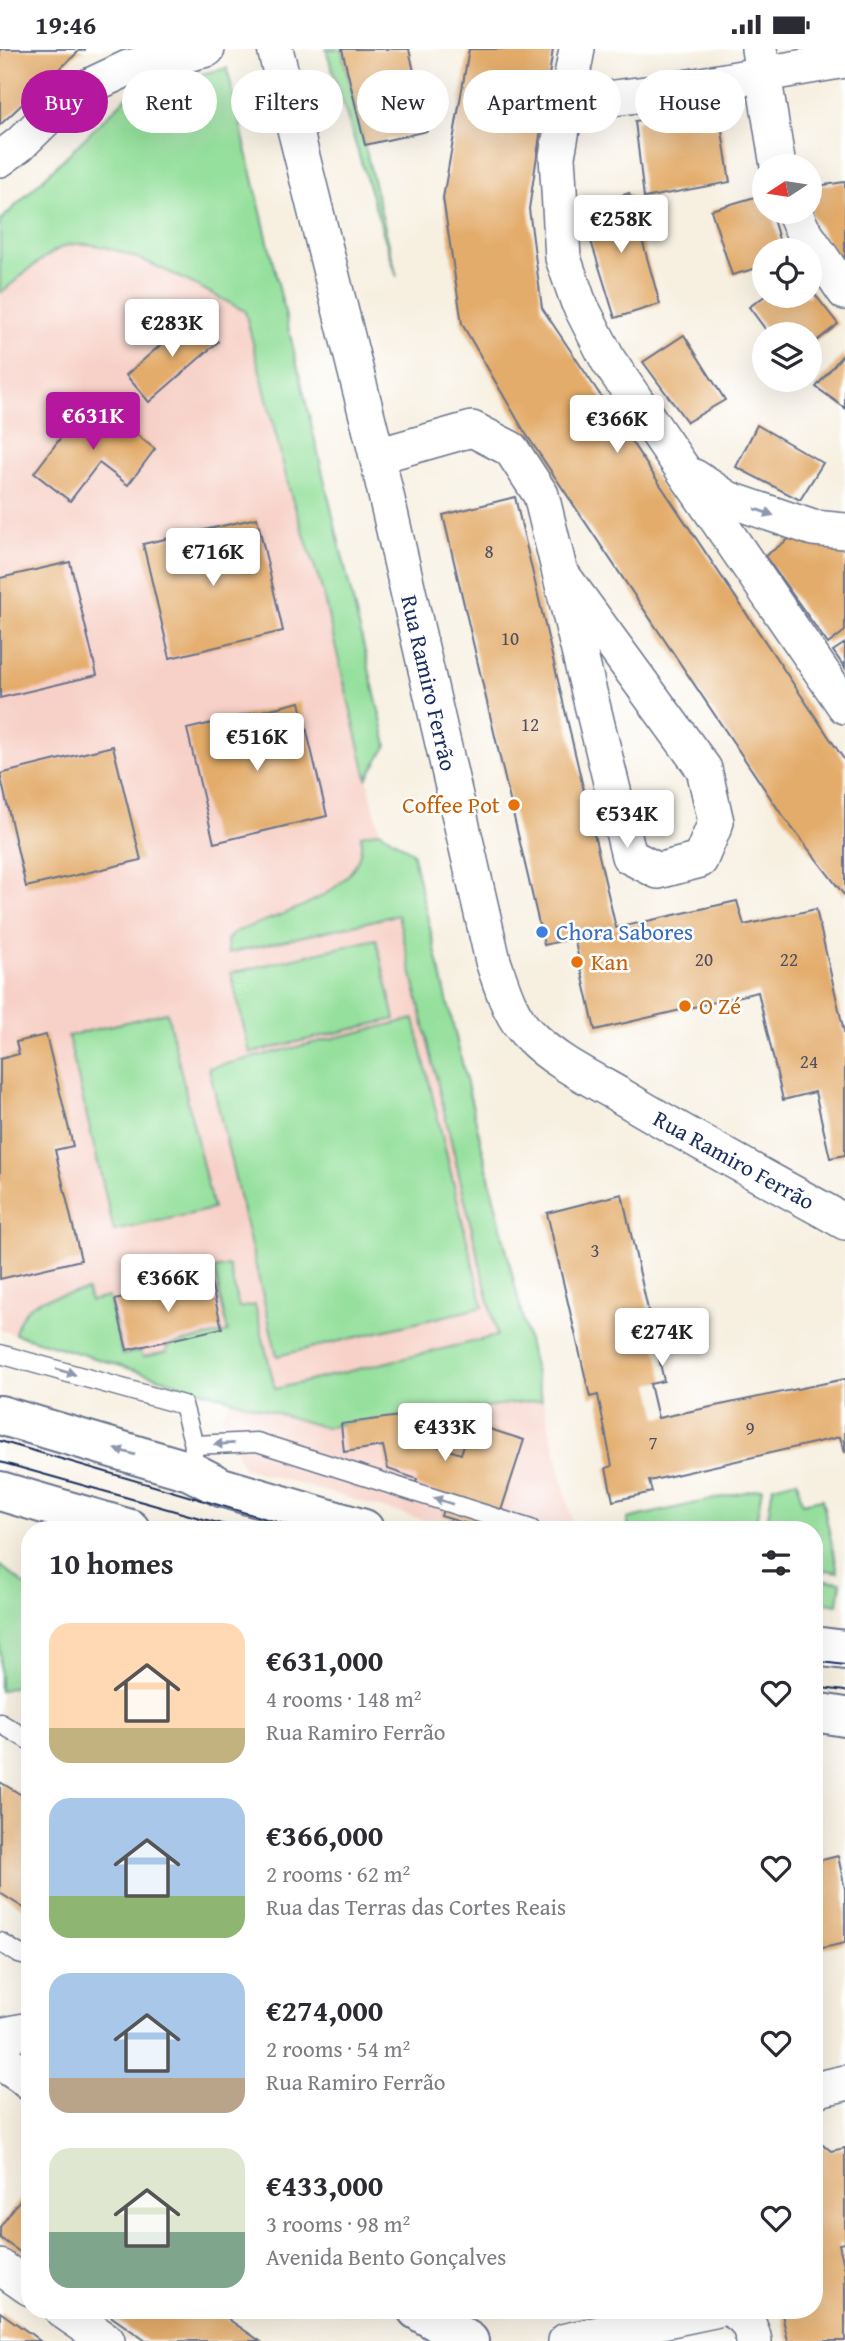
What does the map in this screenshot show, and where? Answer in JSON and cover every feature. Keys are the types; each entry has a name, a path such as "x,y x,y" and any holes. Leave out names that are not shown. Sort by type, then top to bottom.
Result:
{"main road":[{"path":"0,1415 192,1458 221,1487 337,1521"},
{"path":"0,1491 103,1521"},
{"path":"823,1647 845,1650"},
{"path":"432,2319 469,2341"}],"street":[{"path":"0,159 20,144 64,102 95,82 128,68 207,49"},
{"name":"Rua Ramiro Ferrão","path":"275,49 377,456 493,961 502,990 515,1017 530,1036 553,1055 652,1115 845,1222"},
{"path":"574,70 578,49"},
{"path":"621,97 661,92 760,62 845,60"},
{"path":"760,62 776,154"},
{"path":"561,133 557,156 563,258 578,301 608,361 845,706"},
{"path":"800,224 845,292"},
{"path":"377,456 472,429 511,449 541,495 629,856 658,871 700,860 716,822 704,769 560,572"},
{"path":"683,469 728,499 813,529 845,531"},
{"path":"0,2036 21,2032"},
{"path":"823,2088 845,2083"},
{"path":"0,2267 21,2281"},
{"path":"75,2319 107,2341"},
{"path":"566,2341 671,2319"},
{"path":"745,2319 754,2341"}],"lane":[{"path":"0,1354 183,1405 192,1458 257,1442 506,1521"},
{"path":"0,1723 21,1736"},
{"path":"0,1942 21,1955"}],"shaded area":[{"path":"227,68 231,85 231,133 242,133 387,745 367,778 380,831 412,852 572,1521 427,1521 243,1468 221,1415 232,1399 0,1330 0,221 90,133 108,133 108,115 122,102 122,133 217,133 217,70"}],"green space":[{"path":"326,49 341,49 357,114 357,133 362,133 397,277 343,104 343,70 333,70"},
{"path":"227,68 231,85 231,133 242,133 387,745 367,778 321,586 290,492 245,311 130,255 83,244 57,250 0,293 0,221 90,133 108,133 108,115 122,102 122,133 217,133 217,70"},
{"path":"380,831 412,852 542,1400 326,1428 15,1334 25,1311 33,1305 52,1297 87,1290 90,1301 109,1297 122,1355 141,1351 143,1357 167,1352 166,1346 228,1332 214,1269 229,1266 239,1308 255,1305 275,1389 497,1336 398,915 228,953 227,940 235,932 296,909 336,887 350,873 359,855 361,835"},
{"path":"376,939 395,1019 250,1053 231,973"},
{"path":"167,1012 213,1209 114,1231 68,1036"},
{"path":"414,1019 483,1307 277,1356 209,1068"},
{"path":"797,1480 802,1503 822,1499 838,1572 823,1570 823,1521 767,1521 773,1486"},
{"path":"762,1488 756,1521 627,1519"},
{"path":"0,1565 21,1582 21,1685 0,1691"},
{"path":"823,1579 841,1582 838,1605 823,1602"}],"building":[{"path":"0,49 85,49 79,51 59,70 21,70 21,105 0,125"},
{"path":"342,49 409,49 414,70 357,70 357,112"},
{"path":"469,49 553,49 550,70 465,70"},
{"path":"463,83 463,133 540,133 529,209 542,308 845,761 845,896 782,815 524,431 462,324 443,198"},
{"path":"362,133 418,133 365,145"},
{"path":"636,133 722,133 730,182 644,198"},
{"path":"845,182 845,271 817,224 822,224 822,185"},
{"path":"629,193 660,304 615,318 581,209"},
{"path":"752,198 752,224 774,224 779,238 752,238 752,270 732,275 711,210"},
{"path":"822,303 838,324 822,337 822,322 760,322 749,307 752,305 752,308 822,308"},
{"path":"195,315 218,342 149,402 126,375"},
{"path":"684,335 725,400 687,422 643,362"},
{"path":"845,352 845,408 822,391 822,380"},
{"path":"90,399 155,449 128,485 99,463 70,501 34,473"},
{"path":"757,425 823,463 800,500 736,467"},
{"path":"515,497 616,928 737,901 744,925 816,909 845,1036 845,1155 830,1158 815,1092 783,1100 758,992 595,1030 574,938 544,945 443,515"},
{"path":"257,518 283,631 170,658 143,544"},
{"path":"796,534 845,544 845,631 828,644 765,556"},
{"path":"70,562 97,675 0,698 0,578"},
{"path":"845,643 845,668 833,651"},
{"path":"300,702 327,816 214,843 187,729"},
{"path":"113,746 141,860 26,887 0,774"},
{"path":"46,1035 73,1146 55,1150 81,1260 0,1279 0,1059 19,1054 16,1042"},
{"path":"622,1194 664,1381 650,1384 658,1418 845,1379 845,1453 840,1437 649,1481 652,1492 613,1501 606,1468 612,1466 598,1395 590,1397 547,1213"},
{"path":"210,1278 222,1328 127,1350 115,1300"},
{"path":"436,1411 437,1446 461,1454 471,1423 524,1440 498,1521 458,1521 441,1516 447,1496 415,1485 417,1479 388,1469 383,1446 344,1452 341,1424"},
{"path":"0,1782 21,1795 21,1906 0,1893"},
{"path":"838,1856 845,1889 845,1943 823,1948 823,1860"},
{"path":"823,2144 831,2151 845,2148 845,2243 839,2244 845,2270 845,2341 788,2341 783,2319 823,2319"},
{"path":"21,2198 21,2253 0,2238 0,2227"},
{"path":"0,2312 31,2334 40,2341 0,2341"},
{"path":"115,2319 228,2319 260,2341 146,2341"}],"tram line":[{"path":"0,1441 274,1521"},
{"path":"0,1462 210,1521"},
{"path":"823,1662 845,1665"},
{"path":"823,1688 845,1691"}],"place":[{"name":"Coffee Pot","path":"514,805"},
{"name":"Chora Sabores","path":"542,932"},
{"name":"Kan","path":"577,962"},
{"name":"O Zé","path":"685,1006"}]}
